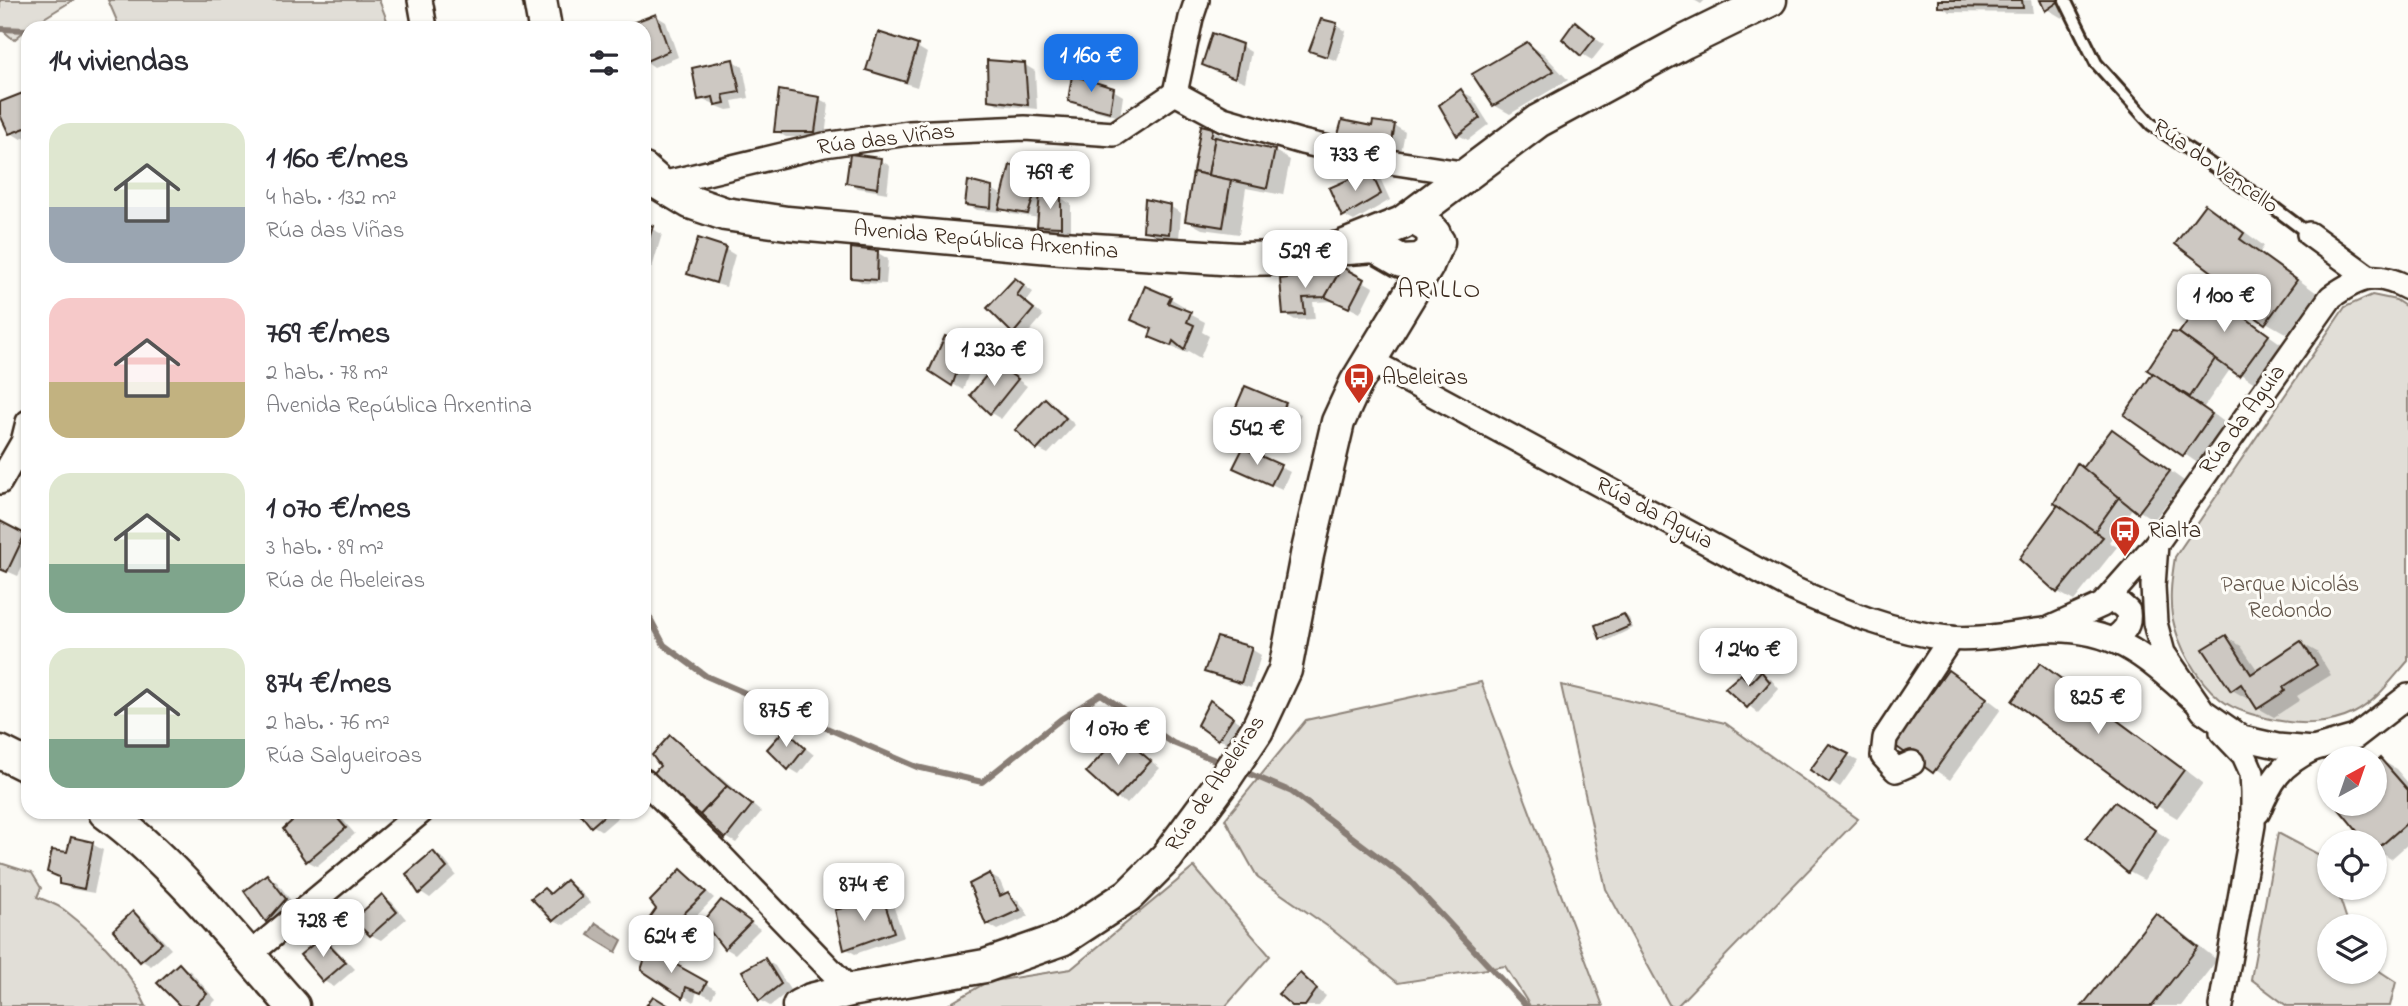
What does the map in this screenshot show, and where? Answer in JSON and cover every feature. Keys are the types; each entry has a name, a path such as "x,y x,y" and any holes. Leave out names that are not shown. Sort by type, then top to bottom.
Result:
{"street":[{"path":"420,0 424,21"},
{"path":"540,0 544,21"},
{"path":"1197,0 1175,93 1223,119 1302,142 1390,162 1468,174"},
{"name":"Avenida República Arxentina","path":"1340,248 1407,220 1527,128 1575,98 1770,0"},
{"name":"Rúa das Viñas","path":"651,181 824,145 909,133 1026,128 1114,134 1175,93"},
{"name":"Avenida República Arxentina","path":"1433,251 1468,174"},
{"name":"Avenida República Arxentina","path":"651,182 690,202 725,214 853,230 1062,248 1237,259 1289,258 1340,248 1376,246 1401,261"},
{"path":"1401,261 1420,260 1433,251 1434,234 1427,226 1407,220"},
{"name":"Rúa de Abeleiras","path":"1389,328 1407,220"},
{"name":"Rúa do Vencello","path":"2309,234 2368,276"},
{"name":"Rúa de Abeleiras","path":"799,1006 811,1000 850,990 985,967 1062,939 1129,895 1167,857 1223,782 1257,730 1285,670 1307,555 1338,422 1370,360 1427,266 1433,251"},
{"path":"2368,276 2389,278 2408,288"},
{"name":"Rúa da Aguia","path":"2045,630 2107,601 2156,544 2331,297 2345,286 2368,276"},
{"name":"Rúa da Aguia","path":"1370,360 1791,588 1846,613 1889,627 1951,638 2045,630 2081,632 2113,639 2147,658 2198,705 2242,738 2277,746 2313,749 2355,737 2408,696"},
{"path":"0,482 21,445"},
{"name":"Rúa da Aguia","path":"2156,544 2153,586 2155,623 2160,643 2163,653 2198,705"},
{"path":"2107,601 2119,603 2128,611 2129,623 2126,629 2113,639"},
{"path":"1913,763 1896,770 1882,756 1885,738 1951,638"},
{"path":"2198,705 2244,755 2252,773 2253,825 2221,1006"},
{"path":"2253,825 2271,782 2295,757 2313,749"},
{"path":"0,752 21,762"},
{"path":"651,788 850,990"},
{"path":"113,819 175,873 293,1006"},
{"path":"248,956 413,819"}],"lane":[{"name":"Rúa do Vencello","path":"2065,0 2096,63 2151,124 2309,234"}],"green space":[{"path":"0,0 73,0 39,21 21,21 21,34 14,40 0,28"},
{"path":"108,0 379,0 387,21 117,21"},
{"name":"Parque Nicolás Redondo","path":"2372,295 2396,300 2408,308 2408,661 2369,703 2345,717 2305,723 2285,722 2254,715 2232,707 2211,691 2183,650 2171,609 2175,557 2345,307"},
{"path":"1481,682 1603,1006 1530,1006 1505,966 1398,983 1330,928 1258,878 1225,819 1306,720"},
{"path":"1561,685 1725,723 1858,819 1677,1006 1670,1006 1606,889"},
{"path":"2278,833 2317,854 2317,900 2340,900 2345,914 2317,914 2317,984 2387,984 2387,976 2396,982 2390,1006 2287,1006 2251,979"},
{"path":"0,863 32,873 41,888 37,897 64,910 101,943 122,967 146,1006 0,1006"},
{"path":"1194,867 1270,956 1226,1006 946,1006 987,982 1071,969"}],"shaded area":[{"path":"596,923 622,940 616,952 588,935"}],"building":[{"path":"1938,0 2022,0 2023,8 1938,7"},
{"path":"2040,0 2057,0 2058,2 2045,11"},
{"path":"656,14 669,51 651,59 651,21 637,21"},
{"path":"1321,19 1337,23 1327,57 1309,51"},
{"path":"1575,21 1595,38 1581,56 1562,39"},
{"path":"878,32 918,45 906,82 866,70"},
{"path":"1212,33 1242,44 1235,78 1202,65"},
{"path":"1527,42 1554,71 1493,106 1472,74"},
{"path":"733,59 740,92 723,95 725,103 715,105 713,97 698,100 692,68"},
{"path":"987,60 1025,63 1028,105 988,100"},
{"path":"1072,75 1114,88 1110,112 1068,101"},
{"path":"1461,89 1480,118 1457,136 1439,105"},
{"path":"779,90 820,97 815,132 774,132"},
{"path":"21,94 21,130 9,134 0,115 0,102"},
{"path":"1342,120 1372,126 1373,121 1395,124 1390,153 1336,142"},
{"path":"1201,125 1213,128 1211,137 1215,137 1208,175 1193,172"},
{"path":"1215,137 1275,150 1267,188 1208,175"},
{"path":"850,154 881,158 877,188 846,183"},
{"path":"1010,165 1041,175 1028,214 999,209"},
{"path":"1370,170 1381,194 1342,217 1329,188"},
{"path":"1193,172 1231,180 1223,227 1185,221"},
{"path":"968,181 992,187 991,208 965,205"},
{"path":"1040,194 1061,196 1061,227 1037,226"},
{"path":"1145,199 1171,205 1169,234 1143,231"},
{"path":"2205,204 2244,233 2240,239 2297,280 2265,324 2206,280 2212,272 2175,244"},
{"path":"698,238 726,247 716,283 687,274"},
{"path":"851,248 878,251 877,280 851,278"},
{"path":"1342,267 1364,279 1349,308 1325,297"},
{"path":"1342,267 1325,297 1303,298 1305,314 1283,315 1280,279 1319,274"},
{"path":"1015,278 1024,285 1017,295 1034,309 1013,334 987,308"},
{"path":"1145,286 1171,297 1168,303 1191,312 1187,322 1194,325 1184,350 1173,341 1171,346 1149,337 1152,329 1131,320"},
{"path":"2209,291 2269,335 2239,376 2179,333"},
{"path":"2172,332 2179,333 2215,359 2190,397 2147,370"},
{"path":"945,336 966,346 952,386 929,371"},
{"path":"996,364 1018,379 990,414 970,395"},
{"path":"2153,373 2212,414 2183,456 2124,415"},
{"path":"1245,386 1286,403 1268,444 1228,425"},
{"path":"1045,398 1066,418 1037,450 1015,430"},
{"path":"2112,429 2170,471 2138,513 2082,468"},
{"path":"1243,448 1281,465 1271,485 1233,468"},
{"path":"2077,463 2119,497 2094,532 2054,503"},
{"path":"2058,505 2103,537 2057,593 2019,559"},
{"path":"0,521 21,532 21,542 7,572 0,569"},
{"path":"1624,614 1630,626 1600,639 1595,625"},
{"path":"2226,635 2251,674 2301,641 2317,665 2283,687 2285,691 2257,709 2241,684 2231,691 2203,649"},
{"path":"1217,637 1252,647 1241,683 1204,672"},
{"path":"2040,663 2184,770 2156,808 2012,701"},
{"path":"1948,670 1987,698 1933,773 1894,745"},
{"path":"1761,671 1770,682 1747,708 1725,688 1741,674 1750,683"},
{"path":"1210,700 1233,717 1218,740 1197,725"},
{"path":"785,729 805,748 788,770 767,749"},
{"path":"670,735 727,786 700,815 652,775 660,766 652,755"},
{"path":"1120,735 1151,761 1116,799 1086,772"},
{"path":"1829,744 1849,754 1829,783 1810,770"},
{"path":"2387,766 2408,790 2408,822 2387,840 2387,830 2356,830 2345,816 2387,816"},
{"path":"727,786 752,805 725,839 700,815"},
{"path":"2115,802 2155,830 2128,873 2086,838"},
{"path":"294,819 338,819 346,828 306,862 283,829"},
{"path":"585,819 600,819 591,827"},
{"path":"71,837 93,842 84,889 59,884 59,877 47,872 52,850 67,852"},
{"path":"433,851 447,868 419,894 406,874"},
{"path":"681,869 706,892 664,933 649,919 656,909 650,901"},
{"path":"990,873 1000,896 1008,892 1020,910 986,925 969,884"},
{"path":"267,874 286,899 266,922 244,891"},
{"path":"566,880 582,897 553,921 531,898 544,888 550,894"},
{"path":"382,894 397,912 370,936 353,920"},
{"path":"883,898 894,932 844,950 835,910"},
{"path":"721,900 751,922 724,949 703,922"},
{"path":"133,911 162,943 140,962 113,930"},
{"path":"2156,913 2198,947 2152,1006 2082,1006"},
{"path":"322,937 346,962 323,982 300,955"},
{"path":"648,949 707,982 701,993 686,987 683,998 641,970"},
{"path":"765,958 781,984 759,1001 742,971"},
{"path":"179,963 207,994 194,1006 180,1006 157,983"},
{"path":"1300,973 1317,989 1305,1006 1292,1006 1278,994"},
{"path":"653,996 669,1006 646,1006"}],"waterway":[{"path":"0,29 21,30"},
{"path":"651,620 664,645 706,676 917,767 982,782 1061,719 1101,694 1173,743 1215,760"},
{"path":"1250,774 1292,792 1409,880 1526,1006"}],"place":[{"name":"Abeleiras","path":"1359,405"},
{"name":"Rialta","path":"2125,558"}],"district":[{"name":"ARILLO","path":"1440,291"}]}
